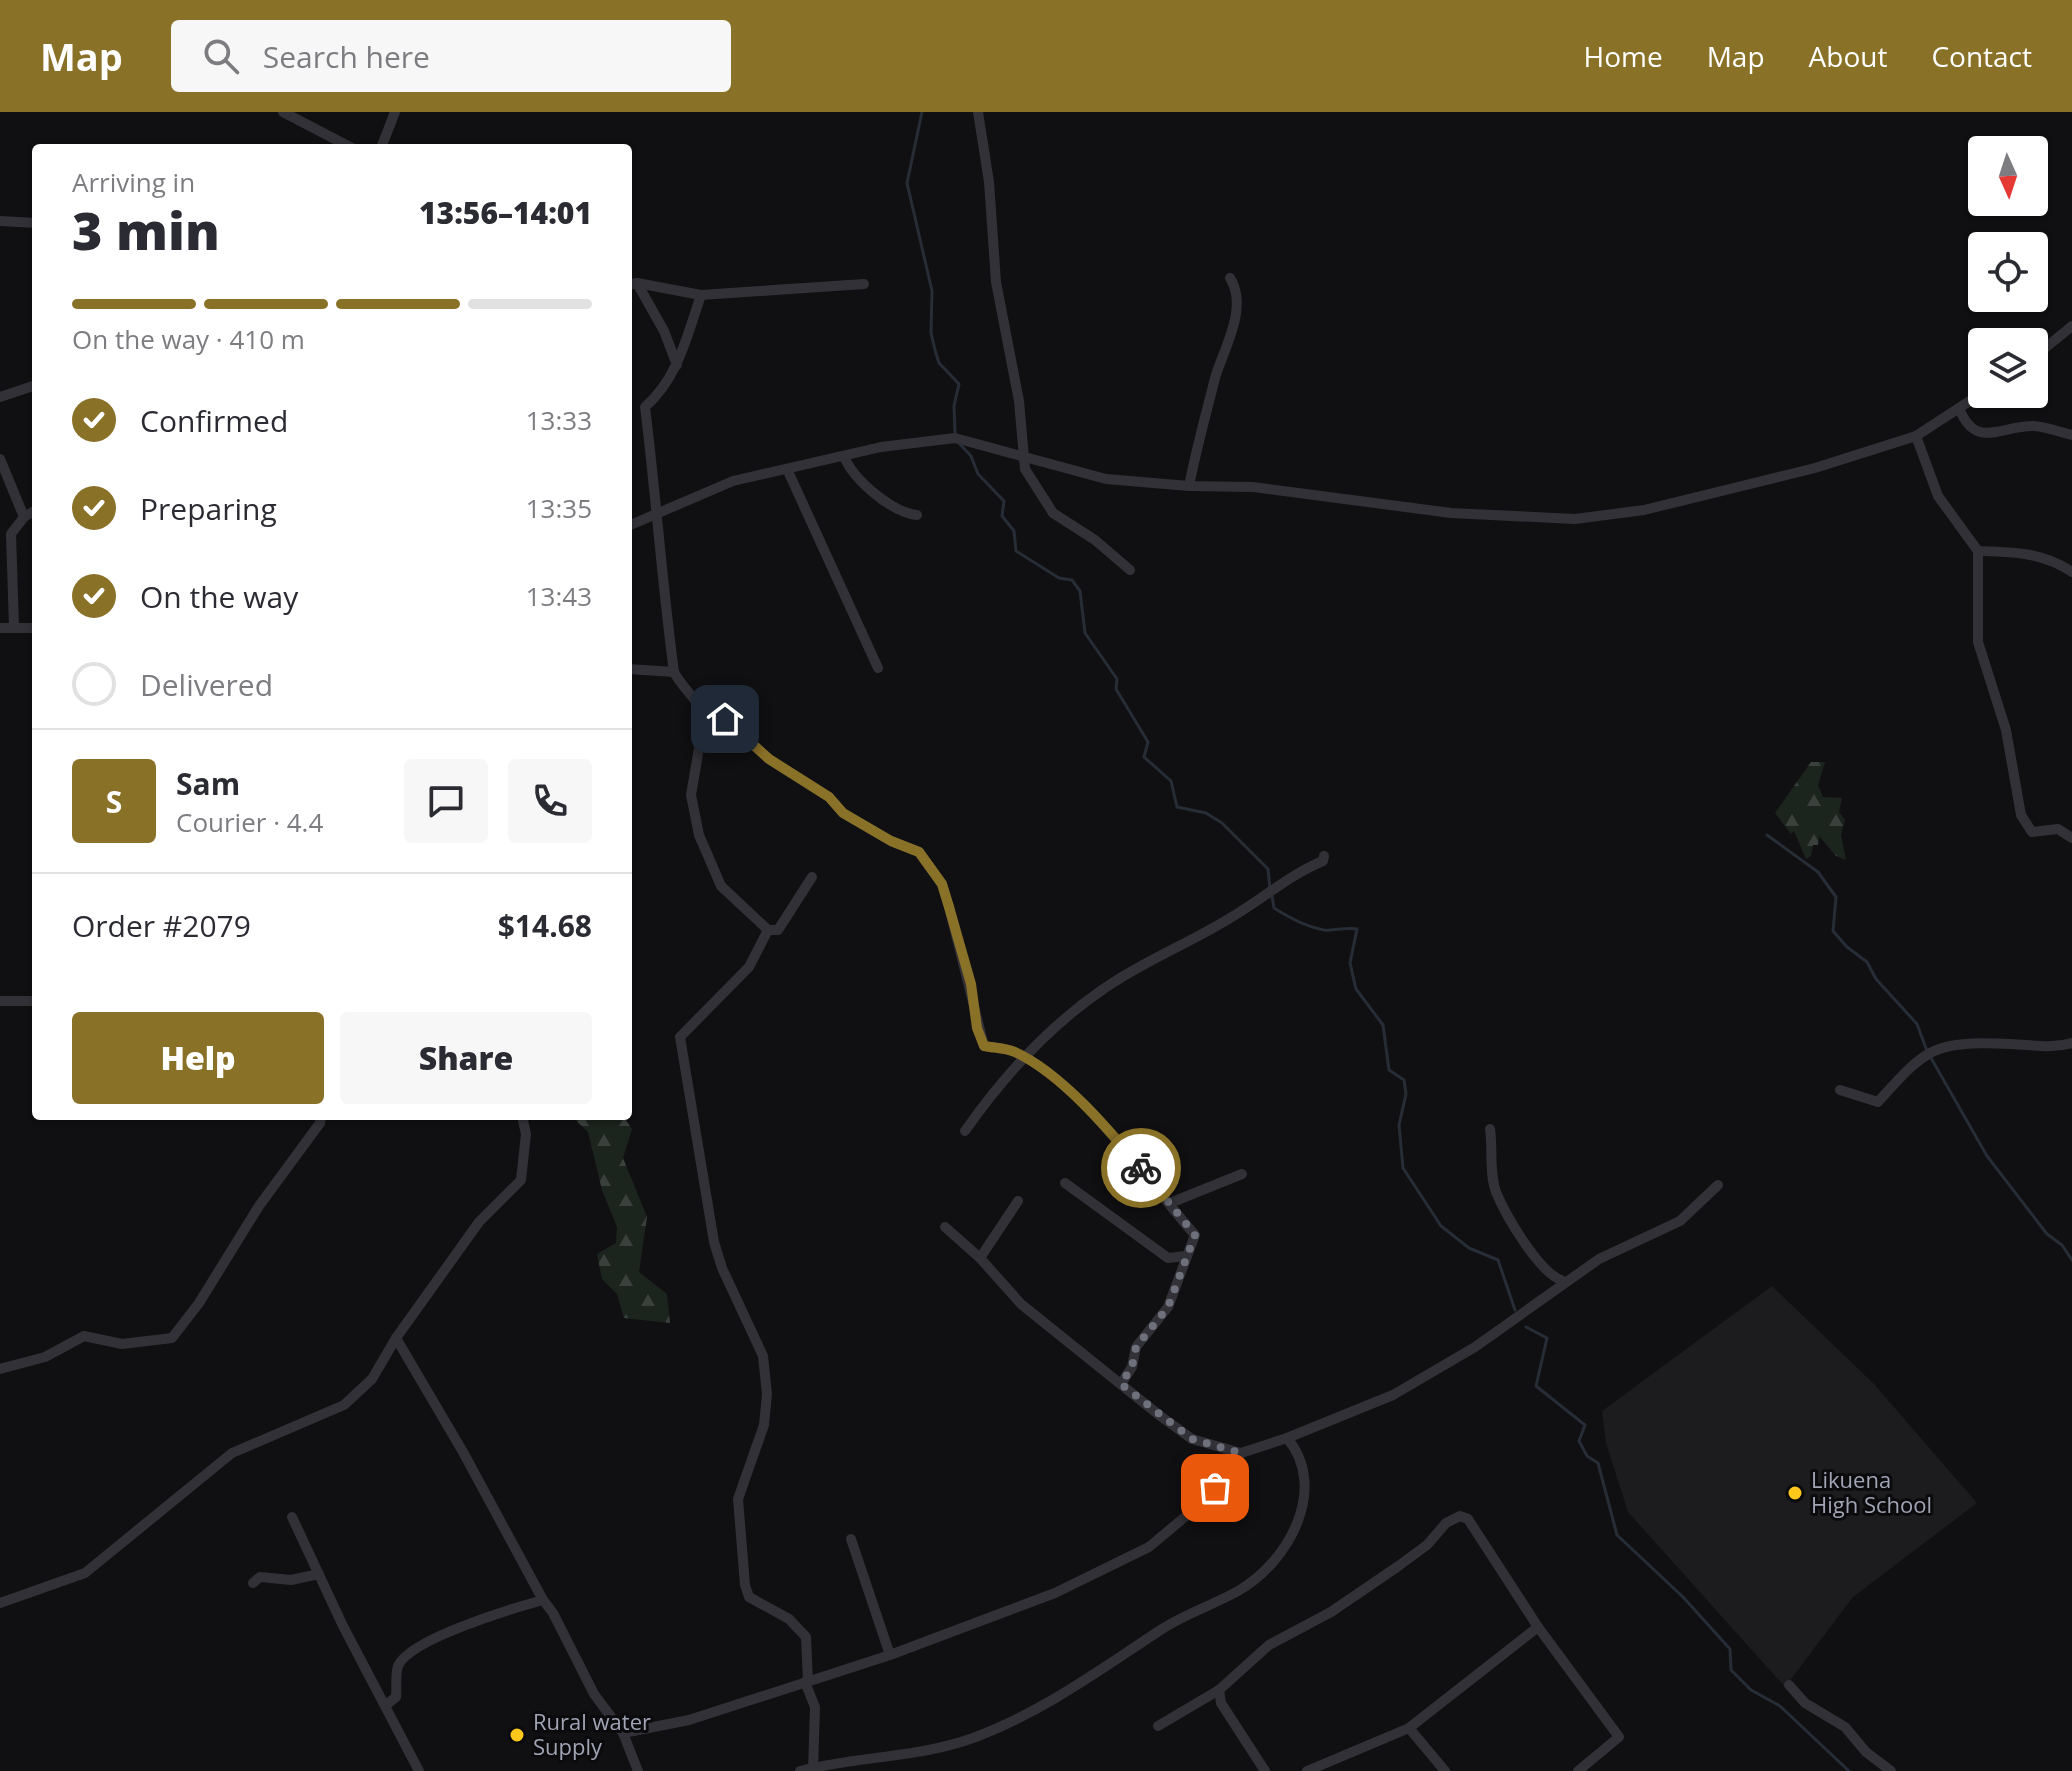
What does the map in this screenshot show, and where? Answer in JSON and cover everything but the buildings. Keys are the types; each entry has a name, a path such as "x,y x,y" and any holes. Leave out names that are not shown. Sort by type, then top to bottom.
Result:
{"street":[{"path":"283,112 344,144"},
{"path":"383,144 395,112"},
{"path":"978,112 989,182 999,304 1019,401 1025,469 1053,513 1095,540 1130,570"},
{"path":"0,221 32,223"},
{"path":"1189,486 1216,375 1232,331 1235,314 1230,278"},
{"path":"633,284 701,295 864,284"},
{"path":"633,284 664,331 677,365"},
{"path":"701,295 677,365 663,391 645,407 674,672 683,690 702,709 725,719 769,759 829,797 843,813 891,841 919,852 942,884 971,984 977,1028 984,1046 1021,1056 1044,1069 1119,1141 1195,1235 1168,1307 1136,1347 1132,1367 1121,1384"},
{"path":"2048,346 2072,326"},
{"path":"0,397 32,386"},
{"path":"632,524 733,481 881,447 955,438 1106,479 1189,486 1253,487 1451,513 1575,519 1644,510 1815,468 1916,436 1968,402"},
{"path":"1959,408 1965,424 1984,435 2034,426 2072,435"},
{"path":"1916,436 1938,496 1978,551 1978,642 2006,730 2021,815 2032,832 2072,826"},
{"path":"844,456 858,481 903,514 917,515"},
{"path":"0,459 24,517"},
{"path":"787,469 878,668"},
{"path":"14,627 11,534 24,517 32,512"},
{"path":"1978,551 2037,555 2053,559 2072,572"},
{"path":"0,628 32,628"},
{"path":"632,669 674,672"},
{"path":"702,709 702,741 691,795 699,835 721,886 768,930 778,930 812,877"},
{"path":"2058,829 2072,838"},
{"path":"965,1131 1021,1056 1123,977 1237,914 1299,871 1323,861 1324,856"},
{"path":"768,930 749,967 680,1037 714,1242 722,1268 763,1356 767,1394 764,1425 738,1499 745,1585 749,1597 789,1619 806,1637 807,1682 815,1707 813,1769"},
{"path":"0,1001 32,1001"},
{"path":"1840,1090 1878,1102 1915,1060 1951,1043 2053,1049 2072,1043"},
{"path":"0,1369 45,1357 84,1336 122,1344 172,1338 199,1303 263,1201 320,1120"},
{"path":"0,1603 85,1573 232,1453 344,1405 372,1379 396,1338 479,1222 521,1180 526,1134 523,1120"},
{"path":"1490,1129 1496,1191 1538,1265 1550,1277 1563,1281"},
{"path":"1170,1203 1242,1174"},
{"path":"1065,1183 1168,1258 1186,1256"},
{"path":"623,1733 689,1720 890,1655 1055,1593 1149,1547 1198,1506 1241,1453 1393,1395 1475,1347 1533,1308 1563,1281 1599,1259 1680,1221 1718,1185"},
{"path":"980,1258 1018,1201"},
{"path":"945,1227 980,1258 1021,1304 1192,1439 1241,1453"},
{"path":"396,1338 553,1613 578,1668 623,1733 638,1771"},
{"path":"800,1771 937,1747 971,1738 1027,1715 1185,1614 1240,1590 1270,1564 1300,1516 1307,1486 1305,1468 1287,1438"},
{"path":"1158,1726 1219,1690 1269,1645 1331,1612 1427,1545 1446,1523 1460,1516 1468,1519 1538,1627 1619,1737 1578,1771"},
{"path":"292,1517 419,1771"},
{"path":"851,1539 890,1655"},
{"path":"253,1583 260,1577 291,1580 319,1574"},
{"path":"386,1705 396,1697 398,1666 408,1654 487,1616 543,1600"},
{"path":"1307,1771 1409,1728 1538,1627"},
{"path":"1789,1685 1805,1703 1845,1727 1866,1752 1891,1771"},
{"path":"1219,1690 1221,1703 1265,1771"},
{"path":"1409,1728 1445,1771"}],"shaded area":[{"name":"Likuena High School","path":"1772,1286 1874,1384 1977,1503 1853,1597 1785,1687 1628,1512 1606,1443 1602,1411"}],"green space":[{"path":"1811,762 1825,762 1818,785 1823,797 1842,798 1839,812 1845,820 1841,835 1846,860 1836,856 1819,836 1818,845 1813,845 1811,856 1806,859 1794,831 1791,834 1775,813"},
{"path":"575,1120 626,1120 632,1129 623,1158 647,1217 639,1272 667,1294 670,1323 624,1318 617,1294 602,1279 597,1254 616,1243 617,1227 602,1190 588,1132"}],"waterway":[{"path":"922,112 907,183 932,291 931,333 935,350 939,363 959,384 954,406 955,433"},
{"path":"957,441 971,456 978,474 1004,501 1002,516 1014,531 1016,551 1059,578 1072,580 1080,591 1085,633 1117,679 1116,689 1148,742 1144,757 1171,781 1177,807 1206,813 1222,823 1268,869 1270,889"},
{"path":"1767,835 1818,872 1836,897 1833,931 1867,962 1876,979 1917,1024 1927,1051"},
{"path":"1272,896 1274,908 1305,924 1324,930 1357,929 1350,963 1356,989 1383,1025 1389,1070 1404,1080 1406,1094 1399,1125 1403,1168 1441,1226 1469,1248 1498,1260 1515,1310"},
{"path":"1931,1058 1987,1156 2047,1234 2062,1245 2072,1260"},
{"path":"1526,1327 1547,1338 1536,1386 1585,1425 1579,1441 1587,1456 1598,1463 1617,1535 1683,1597 1730,1649 1731,1670 1751,1690 1780,1706 1849,1771"}],"way so far":[{"path":"1141,1168 1195,1235 1168,1307 1136,1347 1132,1367 1121,1384 1192,1439 1241,1453 1215,1488"}],"place":[{"name":"Likuena High School","path":"1795,1493"},
{"name":"Rural water Supply","path":"517,1735"}],"route":[{"path":"725,719 785,772 829,797 843,813 891,841 919,852 942,884 971,984 973,1012 984,1046 1014,1052 1044,1069 1119,1141 1141,1168"}]}
